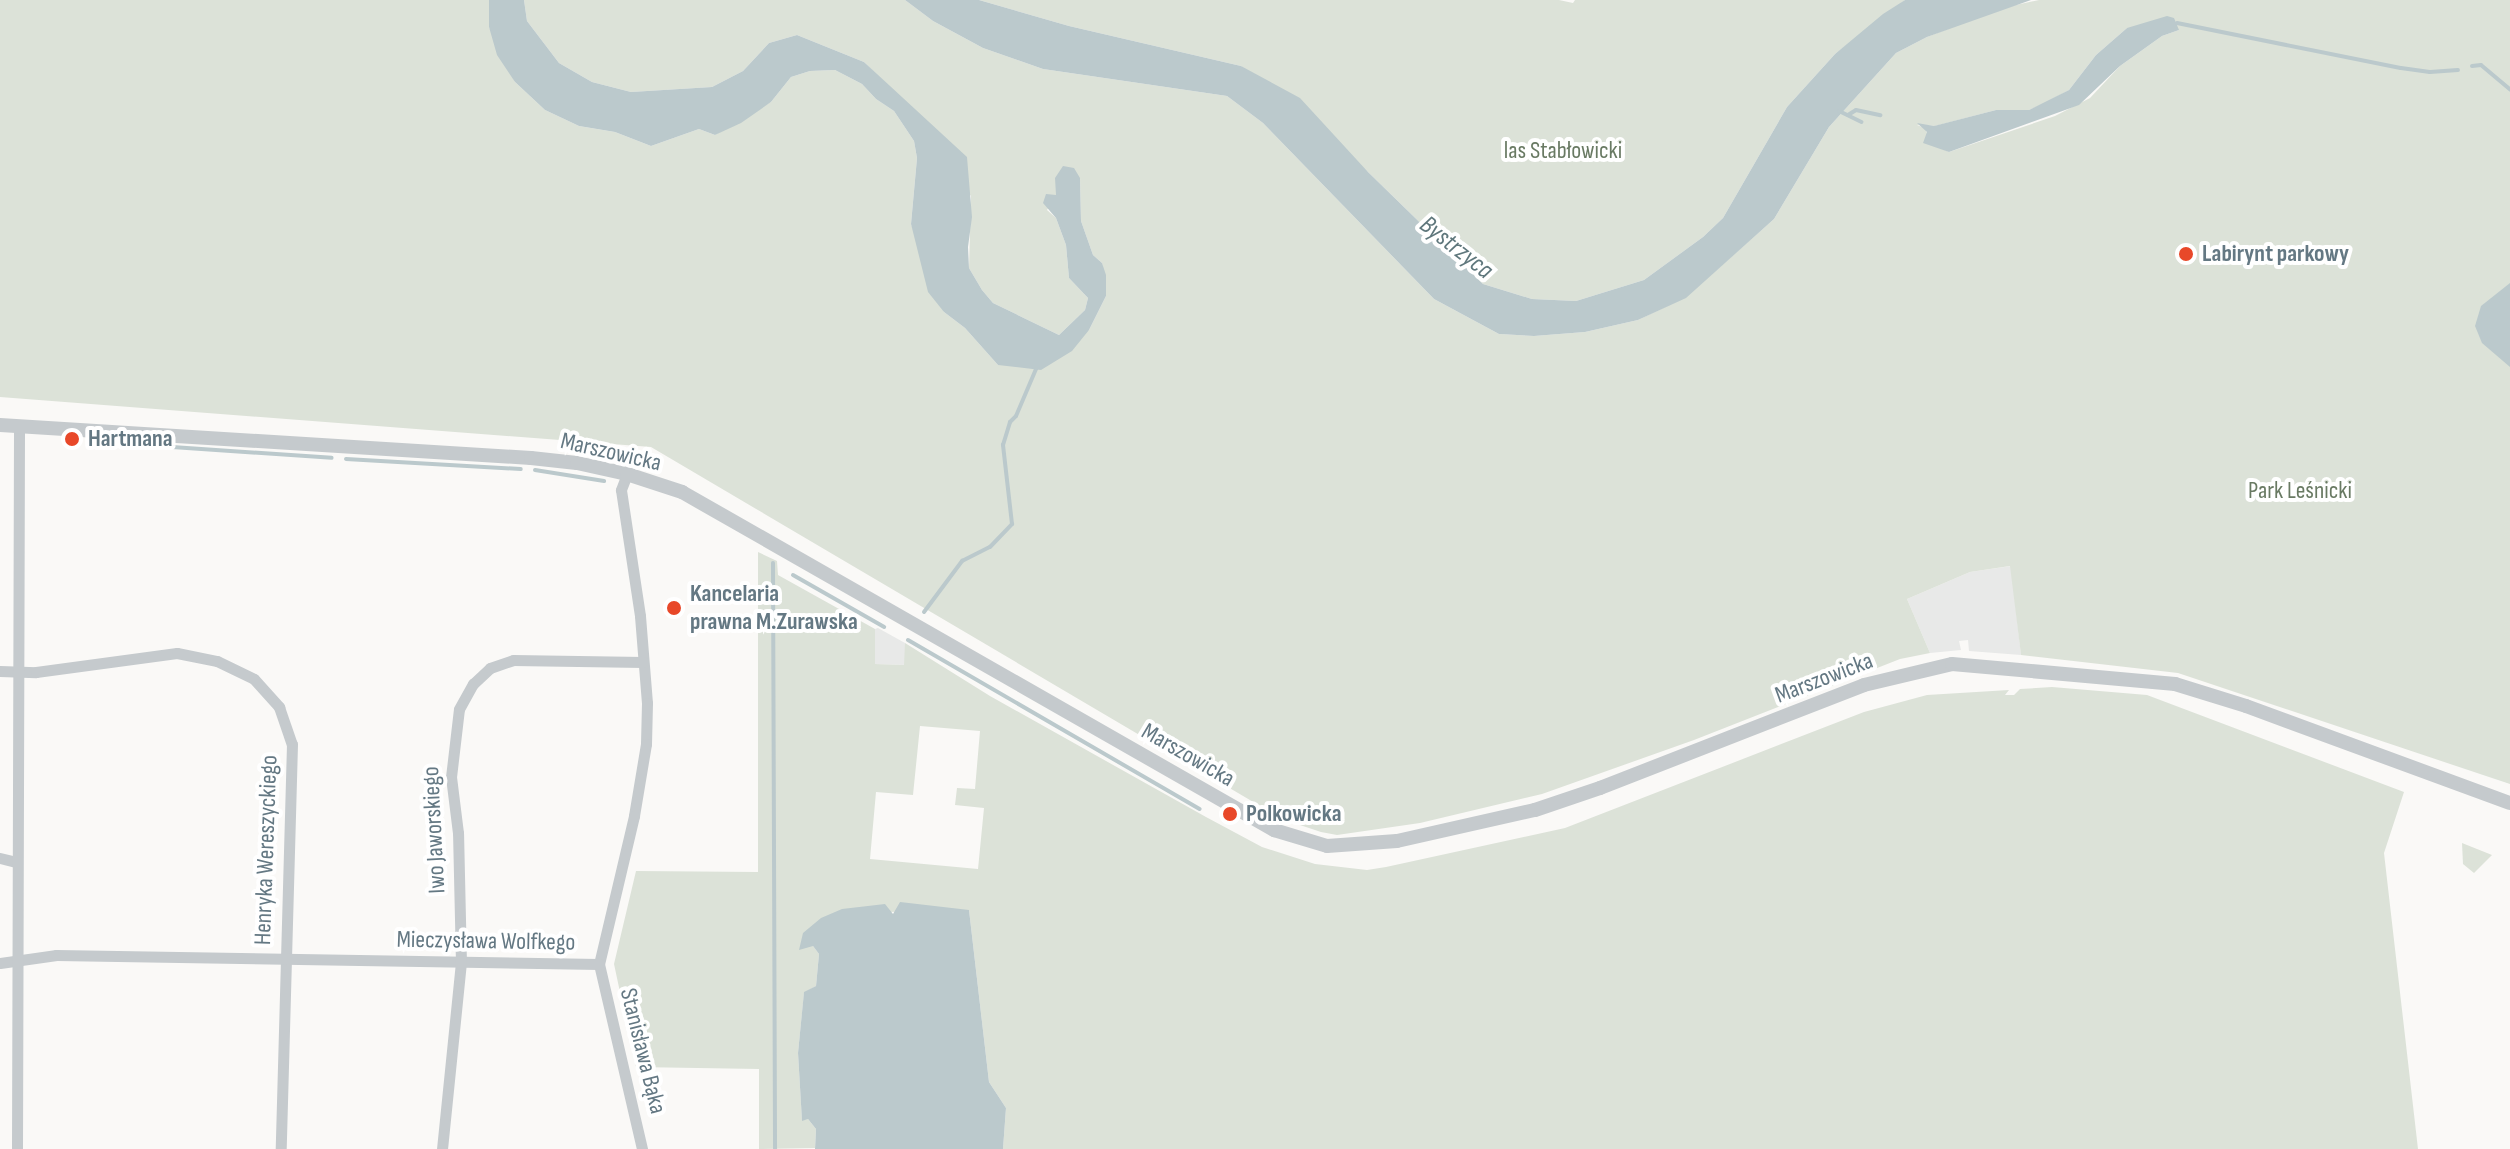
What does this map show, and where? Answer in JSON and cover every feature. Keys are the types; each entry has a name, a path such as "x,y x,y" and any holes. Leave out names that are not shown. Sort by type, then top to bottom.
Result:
{"street":[{"name":"Marszowicka","path":"0,425 531,458 577,463 627,474 682,492 1274,830 1327,846 1397,841 1535,810 1600,788 1864,685 1902,673 1952,664 2175,684 2233,701 2510,803"},
{"path":"17,1149 19,426"},
{"name":"Mieczysława Wolfkego","path":"0,963 56,955 599,964 634,816 646,744 647,703 643,662 621,490 627,474"},
{"name":"Henryka Wereszyckiego","path":"0,671 16,672 177,653 217,661 254,679 279,707 292,744 281,1149"},
{"name":"Iwo Jaworskiego","path":"461,963 458,833 451,777 459,709 473,684 490,668 513,660 643,662"},
{"path":"0,858 16,862"},
{"path":"442,1149 461,963"},
{"name":"Stanisława Bąka","path":"599,964 642,1149"}],"shaded area":[{"path":"489,0 524,0 527,21 559,63 592,82 631,92 712,87 743,71 769,43 797,35 864,62 967,157 972,217 969,268 982,290 993,303 1059,335 1085,310 1088,298 1069,278 1066,245 1056,218 1043,203 1046,194 1056,195 1055,178 1063,166 1074,168 1080,178 1081,221 1093,255 1102,263 1106,275 1106,296 1089,330 1072,351 1041,370 998,365 965,328 944,312 928,292 911,224 917,158 914,141 894,111 876,99 862,84 835,70 810,71 791,77 771,102 741,123 715,135 699,129 651,146 615,132 579,126 545,110 515,82 497,55 489,27"},
{"path":"905,0 979,0 1069,26 1241,66 1300,98 1368,172 1483,284 1532,299 1576,301 1644,280 1703,237 1723,218 1787,107 1835,54 1883,14 1905,0 2031,0 1927,37 1896,53 1829,127 1774,219 1686,298 1638,320 1585,332 1534,336 1499,334 1434,299 1263,123 1227,96 1043,69 983,48 933,21"},
{"path":"2167,16 2174,18 2179,30 2162,36 2120,66 2079,105 1949,152 1923,143 1927,132 1917,123 1934,126 1996,110 2029,110 2069,90 2096,55 2127,28"},
{"path":"2510,283 2510,367 2482,343 2475,326 2481,306"},
{"path":"2011,566 2021,655 1969,651 1968,640 1959,641 1961,650 1930,653 1907,599 1970,572"},
{"path":"875,629 905,643 905,665 874,664"},
{"path":"900,902 969,910 989,1082 1006,1108 1003,1149 815,1149 816,1129 808,1119 802,1121 798,1053 804,992 816,986 819,954 813,946 799,950 803,933 821,918 842,909 885,904 893,914"}],"green space":[{"name":"Park Leśnicki","path":"0,0 489,0 489,27 515,82 545,110 579,126 615,132 651,146 699,129 715,135 771,102 791,77 810,71 835,70 862,84 876,99 894,111 914,141 917,158 911,224 944,312 965,328 998,365 1089,330 1106,296 1102,263 1093,255 1081,221 1080,178 1056,195 1047,210 1056,218 1066,245 1069,278 1088,298 1085,310 1059,335 993,303 982,290 969,268 971,196 898,95 864,62 797,35 769,43 743,71 712,87 631,92 592,82 559,63 527,21 524,0 905,0 933,21 983,48 1043,69 1227,96 1263,123 1434,299 1499,334 1534,336 1585,332 1638,320 1686,297 1774,219 1829,127 1896,53 1927,37 2002,8 2039,0 2510,0 2510,784 2178,673 2021,655 2010,566 1970,572 1907,599 1930,653 1900,659 1694,740 1542,794 1420,823 1337,835 1282,819 651,447 0,397","holes":["2127,28 2179,30 2162,36 2120,66 2090,98 2055,116 1949,152 1931,143 1925,128 1917,125 1935,126 1996,110 2029,110 2069,90 2096,55"]},
{"name":"las Stabłowicki","path":"979,0 1559,0 1573,3 1575,0 1905,0 1835,54 1787,107 1723,218 1703,237 1644,280 1576,301 1532,299 1483,284 1368,172 1241,66 1069,26"},
{"path":"758,552 777,561 778,575 875,629 875,664 904,665 905,643 990,696 1262,847 1315,864 1367,870 1565,828 1864,712 1927,695 2009,690 2005,695 2014,695 2020,689 2052,687 2147,695 2404,792 2384,853 2418,1149 1003,1149 1006,1108 989,1082 969,910 889,912 813,946 819,954 816,986 804,993 798,1053 802,1120 808,1119 816,1129 815,1148 759,1149 759,1069 636,1067 614,964 636,871 758,872","holes":["920,726 980,731 975,789 957,788 955,805 984,808 978,869 870,859 876,792 913,795"]},
{"path":"2462,843 2492,855 2474,873 2463,864"}],"waterway":[{"path":"2177,23 2401,68 2430,72 2458,70"},
{"path":"2472,66 2481,65 2510,89"},
{"path":"1848,115 1856,110 1880,115"},
{"path":"1839,111 1862,122"},
{"path":"924,612 962,561 990,547 1012,524 1003,445 1010,422 1016,416 1036,369"},
{"path":"91,442 129,445"},
{"path":"143,445 332,458"},
{"path":"346,459 521,469"},
{"path":"535,470 604,481"},
{"path":"773,563 775,1149"},
{"path":"793,575 884,627"},
{"path":"908,640 1199,809"}],"place":[{"name":"Labirynt parkowy","path":"2186,254"},
{"name":"Hartmana","path":"72,439"},
{"name":"Kancelaria prawna M.Zurawska","path":"674,608"},
{"name":"Polkowicka","path":"1230,814"}],"water label":[{"name":"Bystrzyca","path":"1456,248"}]}
